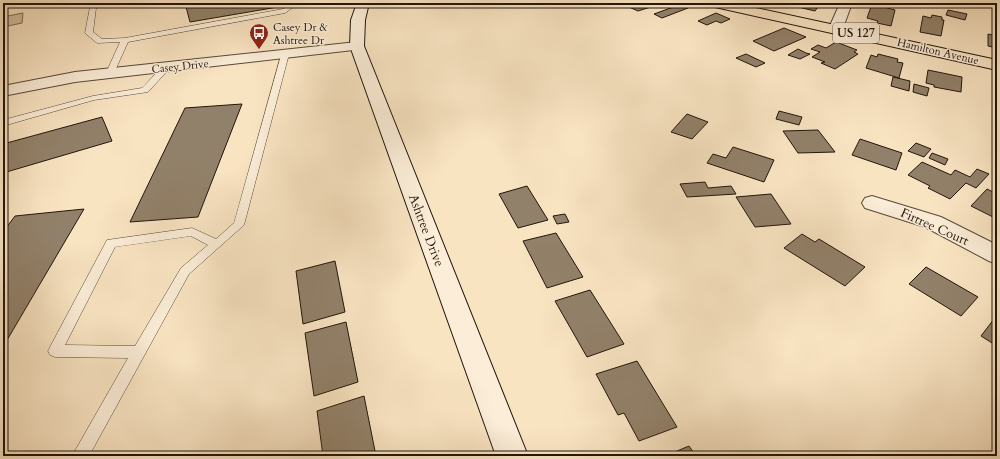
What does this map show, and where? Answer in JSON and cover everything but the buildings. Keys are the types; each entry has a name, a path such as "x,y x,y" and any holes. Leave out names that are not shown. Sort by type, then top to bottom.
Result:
{"main road":[{"name":"Hamilton Avenue","path":"715,3 836,28 997,65"}],"street":[{"name":"Ashtree Drive","path":"363,3 358,20 357,46 512,456"},
{"path":"836,28 846,3"},
{"name":"Casey Drive","path":"3,91 44,82 357,46"},
{"name":"Firtree Court","path":"872,203 902,211 933,222 997,255"}],"lane":[{"path":"99,3 93,7 89,33 100,41 125,40 285,11 296,3"},
{"path":"110,74 125,40"},
{"path":"80,456 185,271 239,225 285,54"},
{"path":"3,123 93,98 145,90 166,67"},
{"path":"139,352 55,351 111,243 192,232 217,244"}],"shaded area":[{"path":"23,13 22,23 3,27 3,17"}],"place":[{"name":"Casey Dr & Ashtree Dr","path":"259,50"}]}
